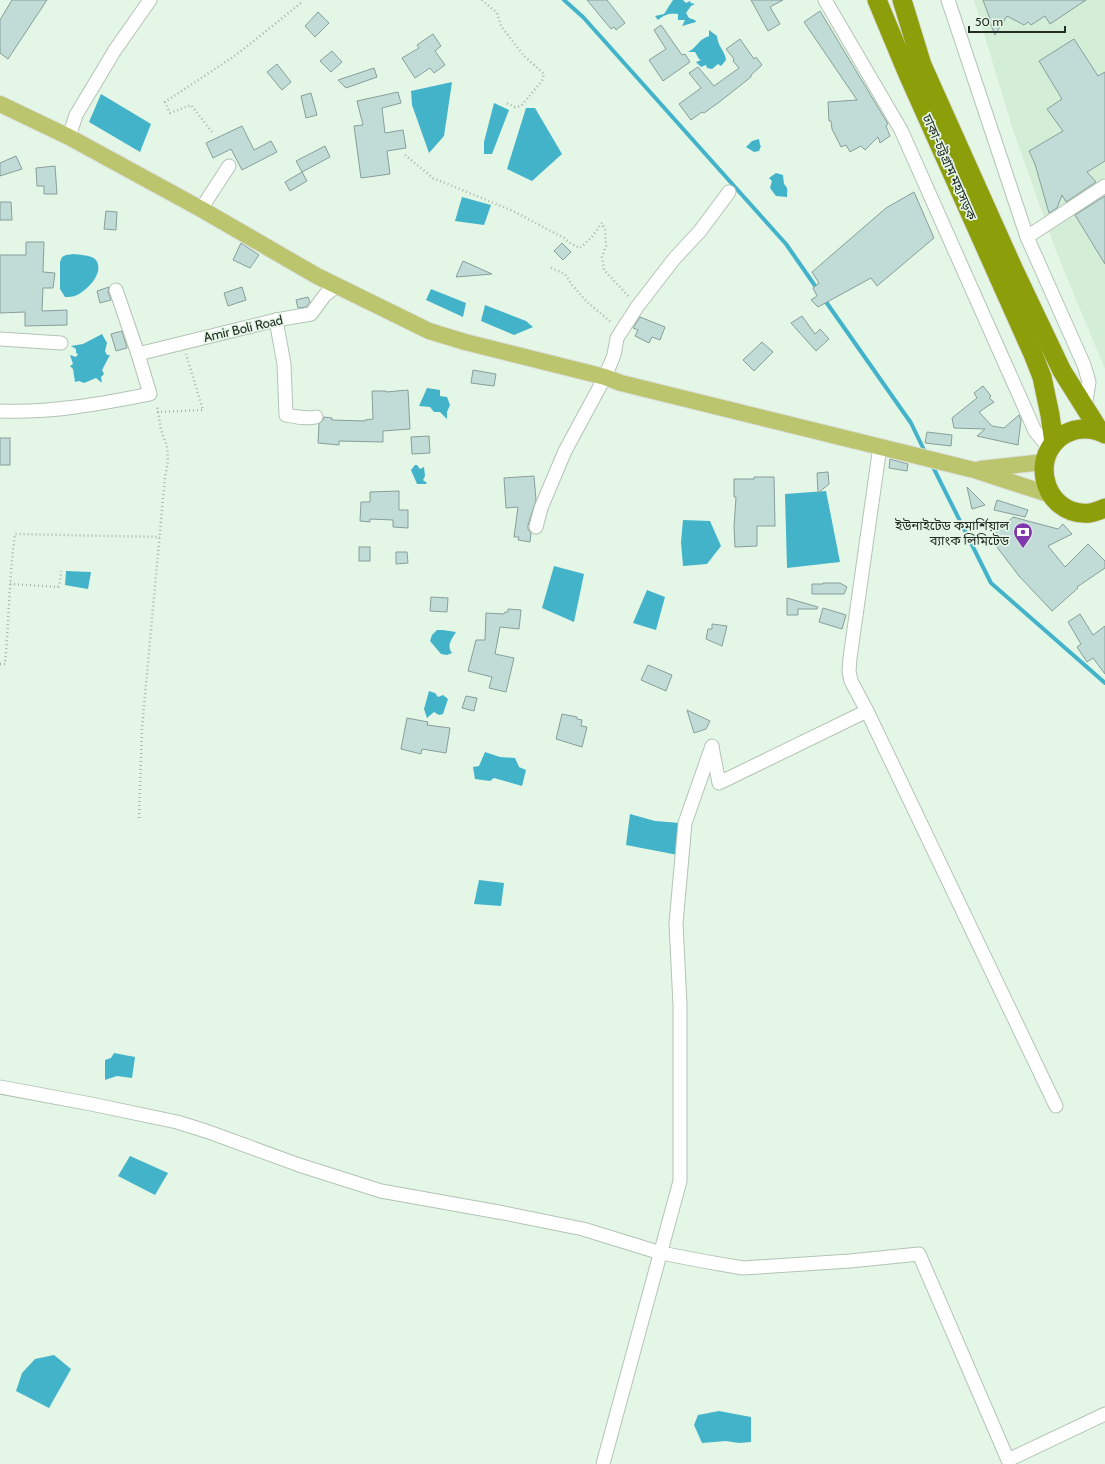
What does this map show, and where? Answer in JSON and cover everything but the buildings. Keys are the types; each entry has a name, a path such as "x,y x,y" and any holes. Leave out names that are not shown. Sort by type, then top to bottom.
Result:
{"highway":[{"name":"ঢাকা-চট্টগ্রাম মহাসড়ক","path":"877,0 907,72 1032,330"},
{"name":"ঢাকা-চট্টগ্রাম মহাসড়ক","path":"902,0 922,65 1032,330"},
{"path":"1032,330 1050,415 1049,451 1044,479 1051,495 1061,505 1075,512 1098,510 1105,525"},
{"path":"1032,330 1062,371 1102,432"},
{"path":"1049,451 1067,433 1083,428 1102,432"}],"main road":[{"path":"0,104 69,137 201,209 317,276 429,331 465,342 605,377 622,383 974,470 1051,495"},
{"path":"974,470 1049,451"}],"street":[{"path":"69,137 76,115 115,50 150,0"},
{"path":"825,0 902,130 1035,431 1049,451"},
{"path":"948,0 1027,237 1084,366 1088,382 1085,407"},
{"path":"201,209 229,166"},
{"path":"1027,237 1105,186"},
{"path":"536,527 541,508 565,451 605,377 614,356 616,338 674,259 700,231 729,192"},
{"name":"Amir Boli Road","path":"138,354 276,320 311,314 325,295 338,285"},
{"path":"0,411 24,412 86,406 150,394 116,290"},
{"path":"276,320 284,364 286,415 298,418 316,417"},
{"path":"0,339 60,343"},
{"path":"880,446 849,671 851,681 867,711 1056,1106"},
{"path":"603,1464 680,1181 680,1005 676,923 685,823 712,746 719,783 867,711"},
{"path":"0,1087 177,1122 299,1165 381,1191 583,1229 661,1253 743,1268 850,1261 919,1254 1008,1460 1105,1414"}],"path":[{"path":"482,0 496,13 501,26 524,56 544,74 542,81 521,106 515,107 506,103"},
{"path":"212,132 191,105 170,113 165,102 236,55 301,2"},
{"path":"405,155 433,178 513,211 564,238 576,247 580,248 591,238 602,223 605,230 606,246 602,257 604,270 632,300 637,308"},
{"path":"551,268 565,274 572,285 587,302 621,332"},
{"path":"157,412 203,410 183,342"},
{"path":"139,818 142,728 149,639 160,537 164,477 168,462 168,446 161,430 157,412 157,403 150,394"},
{"path":"0,664 5,664 15,534 160,537"},
{"path":"10,584 58,587 61,571"}],"shaded area":[{"path":"974,0 1105,0 1105,177 1045,220 1013,130"},
{"path":"1105,186 1105,369 1056,251 1047,225"}],"water":[{"path":"673,0 683,0 686,3 690,1 691,3 695,4 691,6 686,13 689,18 695,20 696,22 682,26 685,20 678,20 678,14 665,15 658,20 655,16 664,14"},
{"path":"709,30 717,36 726,60 721,66 718,64 712,69 707,68 706,65 701,67 696,62 701,60 695,52 688,52 702,39 709,36"},
{"path":"452,82 444,136 429,153 412,105 411,91"},
{"path":"101,94 151,124 140,152 89,122"},
{"path":"494,103 509,110 492,154 484,154 484,142"},
{"path":"526,108 535,108 562,154 532,181 507,169"},
{"path":"759,139 761,146 759,151 754,152 746,147 752,141"},
{"path":"776,173 783,175 784,184 787,188 787,197 776,196 770,188 772,181 769,178"},
{"path":"462,197 491,205 484,225 455,221"},
{"path":"74,254 88,256 95,259 98,264 97,274 90,285 81,293 76,296 65,297 60,289 60,262 62,257"},
{"path":"431,289 466,303 463,317 426,300"},
{"path":"485,305 526,321 533,327 514,335 481,321"},
{"path":"102,334 107,343 105,351 107,355 110,355 102,370 104,374 101,377 102,383 96,378 84,383 79,381 75,382 73,369 70,366 73,364 70,355 76,357 78,354 76,353 76,349 71,346 83,344"},
{"path":"427,388 440,390 440,396 447,397 450,405 447,412 447,419 440,412 434,412 430,407 419,406"},
{"path":"415,465 417,465 420,469 424,467 425,476 423,480 427,483 426,484 417,484 411,470"},
{"path":"826,491 840,562 787,568 785,494"},
{"path":"683,520 710,521 721,546 707,564 683,566 681,542"},
{"path":"554,566 584,574 574,622 542,608"},
{"path":"66,571 91,572 88,589 65,585"},
{"path":"647,590 665,597 656,630 633,623"},
{"path":"437,630 456,632 450,645 450,650 452,653 447,655 441,654 430,641 432,635"},
{"path":"429,691 435,693 438,697 443,695 448,699 443,714 439,715 434,712 427,718 424,709"},
{"path":"485,752 500,757 515,758 519,767 526,770 522,786 494,778 490,781 475,779 473,767 479,766"},
{"path":"630,814 655,821 680,823 678,855 626,845"},
{"path":"479,880 504,883 501,906 474,904"},
{"path":"114,1053 135,1057 132,1078 117,1076 105,1080 105,1060 111,1058"},
{"path":"130,1156 168,1173 155,1195 118,1176"},
{"path":"54,1355 71,1369 49,1408 16,1391 22,1373 35,1359"},
{"path":"719,1411 751,1417 751,1442 739,1443 726,1441 702,1443 694,1425 698,1415"}],"waterway":[{"path":"564,0 583,17 786,244 818,290"},
{"path":"824,299 911,423 926,454"},
{"path":"932,465 991,583 1105,683"}],"place":[{"name":"ইউনাইটেড কমার্শিয়াল ব্যাংক লিমিটেড","path":"1023,549"}]}
